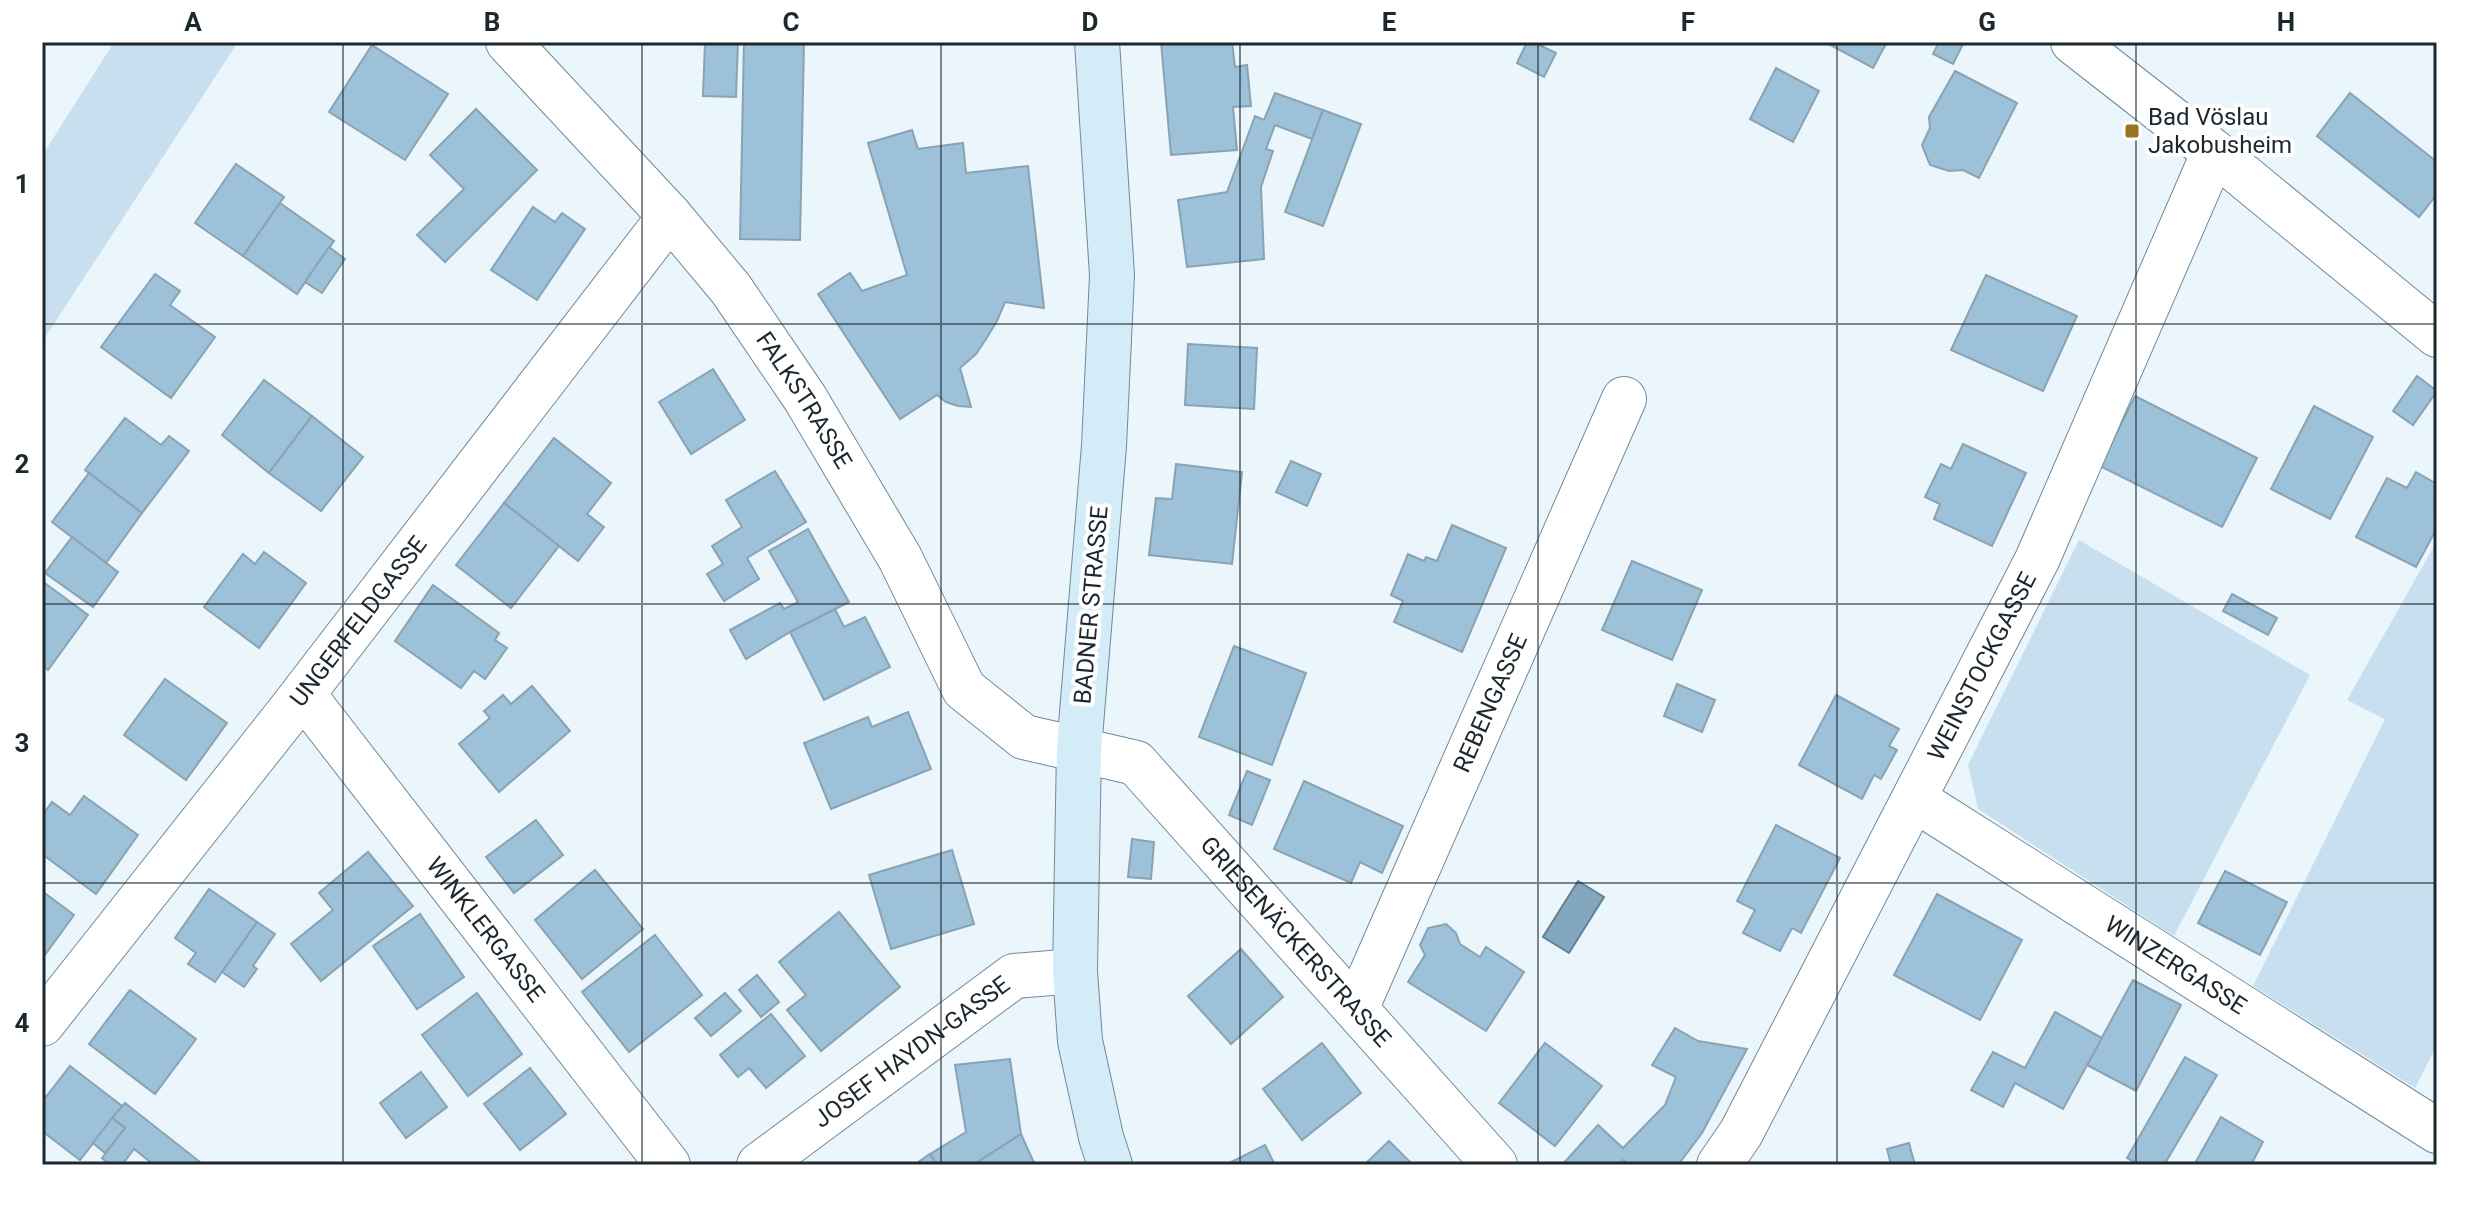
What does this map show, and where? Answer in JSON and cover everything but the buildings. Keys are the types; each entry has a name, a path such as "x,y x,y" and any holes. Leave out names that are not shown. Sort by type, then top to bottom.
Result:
{"street":[{"name":"FALKSTRASSE","path":"508,42 670,216 731,289 805,398 900,558 964,689 1024,737 1079,749"},
{"name":"BADNER STRASSE","path":"1097,42 1112,275 1104,446 1079,749 1075,971 1080,1041 1110,1165"},
{"path":"2073,42 2214,152 2437,335"},
{"name":"WEINSTOCKGASSE","path":"1719,1165 1741,1133 2037,560 2214,152"},
{"name":"UNGERFELDGASSE","path":"42,1024 303,694 670,216"},
{"name":"REBENGASSE","path":"1356,1009 1624,399"},
{"name":"WINKLERGASSE","path":"303,694 668,1165"},
{"name":"GRIESENÄCKERSTRASSE","path":"1079,749 1136,763 1495,1165"},
{"name":"WINZERGASSE","path":"1914,799 2437,1131"},
{"name":"JOSEF HAYDN-GASSE","path":"759,1165 1014,976 1075,971"}],"shaded area":[{"path":"114,42 238,42 42,342 42,156"},
{"path":"2079,540 2310,675 2174,936 1978,809 1968,765"},
{"path":"2437,541 2437,1045 2415,1088 2253,986 2385,719 2347,700"},
{"path":"1578,881 1604,897 1569,953 1543,937"}],"place":[{"name":"Bad Vöslau Jakobusheim","path":"2132,131"}]}
